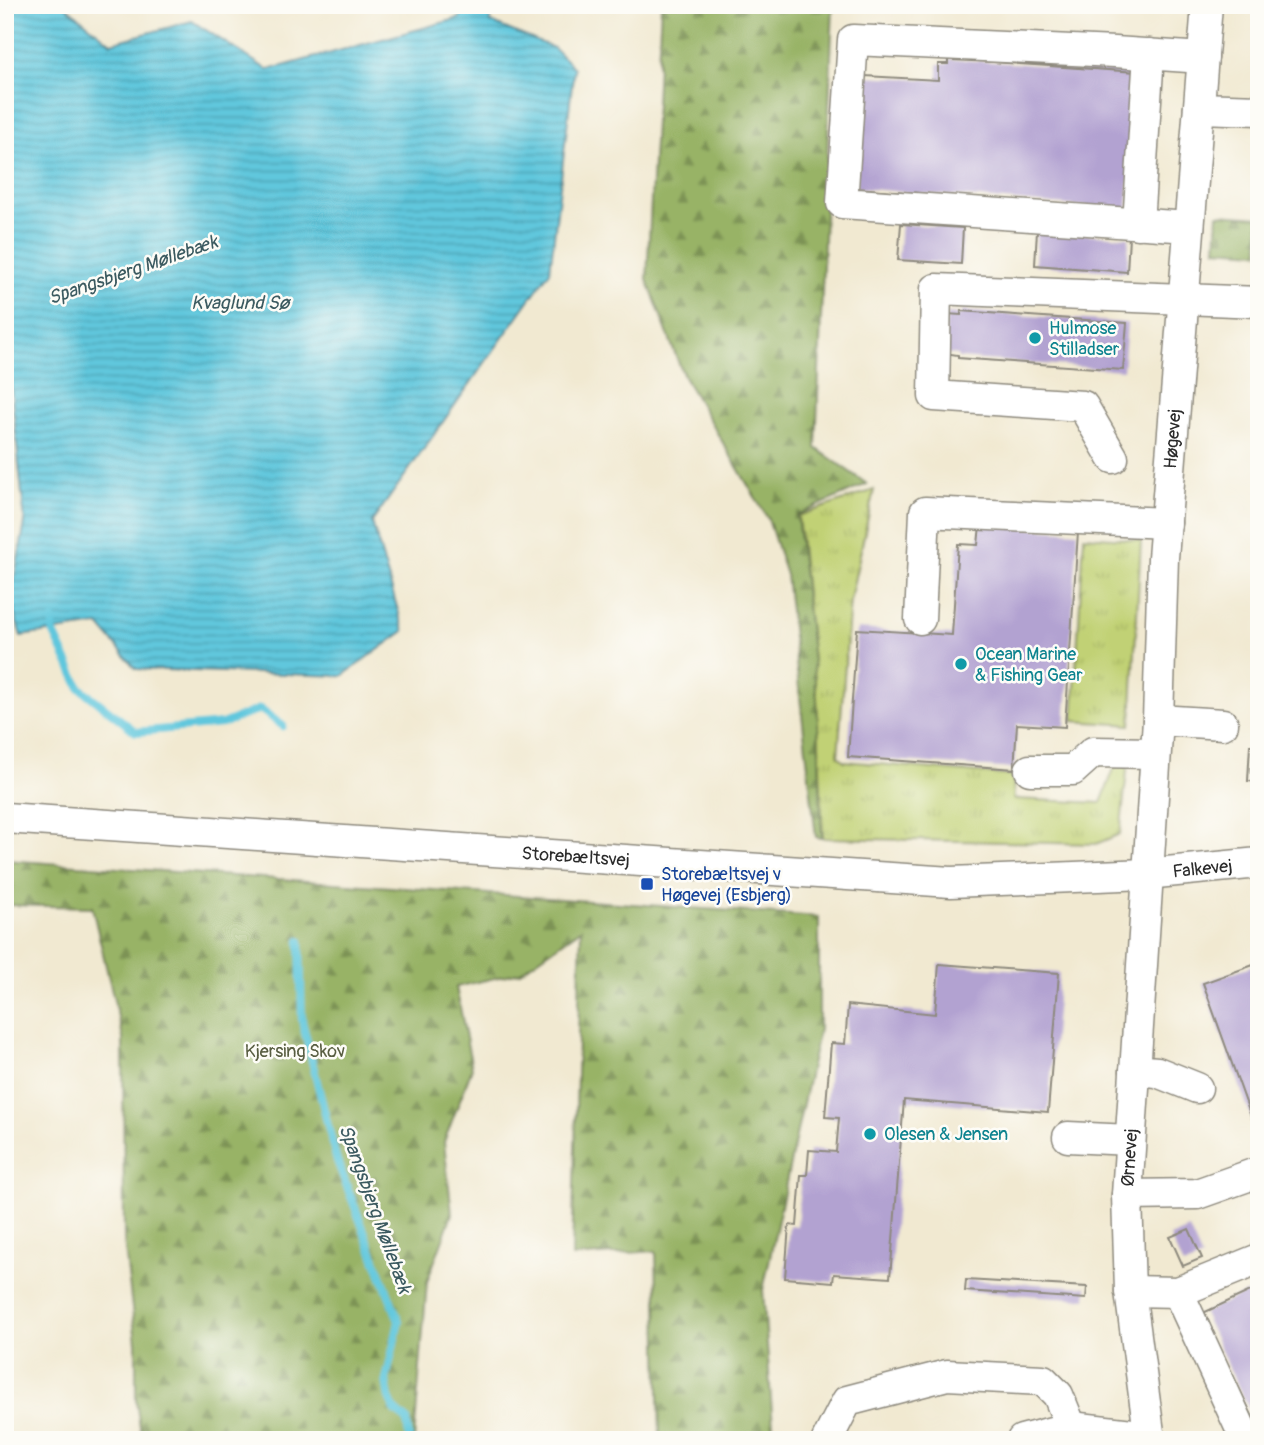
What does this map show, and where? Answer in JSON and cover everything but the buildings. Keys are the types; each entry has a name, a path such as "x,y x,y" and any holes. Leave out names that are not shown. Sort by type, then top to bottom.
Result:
{"street":[{"name":"Høgevej","path":"1146,874 1158,720 1166,523 1207,5"},
{"path":"1189,227 842,203 853,40 1203,58"},
{"path":"1138,224 1149,54"},
{"path":"1199,108 1259,110"},
{"path":"1112,458 1083,406 934,396 936,289 1259,302"},
{"path":"920,619 925,512 1166,523"},
{"path":"1158,720 1223,724"},
{"path":"1030,770 1073,770 1093,752 1155,753"},
{"name":"Storebæltsvej","path":"5,818 951,882 1146,874"},
{"name":"Falkevej","path":"1146,874 1259,863"},
{"name":"Ørnevej","path":"1146,874 1127,1195 1130,1291 1150,1438"},
{"path":"1135,1070 1157,1072 1197,1088"},
{"path":"1068,1138 1130,1140"},
{"path":"1127,1195 1197,1194 1259,1172"},
{"path":"1130,1291 1178,1292 1259,1259"},
{"path":"1178,1292 1246,1440"},
{"path":"827,1440 847,1401 947,1376 1042,1380 1058,1395 1071,1427"},
{"path":"1022,1440 1071,1427 1150,1438"}],"green space":[{"path":"661,5 833,5 816,448 867,484 797,515 817,699 822,838 816,837 786,575 768,519 684,377 647,279"},
{"path":"1218,214 1259,217 1259,252 1216,249"},
{"path":"874,490 850,600 838,756 844,761 1013,776 1014,799 1101,803 1117,761 1128,762 1120,834 1096,844 823,838 817,699 798,516"},
{"path":"1084,536 1141,540 1131,725 1073,721"},
{"name":"Kjersing Skov","path":"5,860 819,917 819,1029 763,1290 774,1440 660,1440 656,1251 572,1257 581,929 520,972 456,987 472,1068 444,1142 452,1214 427,1282 414,1440 142,1440 136,1401 136,1343 124,1239 123,1038 92,907 5,905"}],"water":[{"name":"Kvaglund Sø","path":"5,5 64,5 111,43 192,21 268,70 460,18 462,5 491,5 490,22 554,48 574,68 550,271 372,522 404,631 342,676 136,669 99,625 21,636 10,600 25,523 8,359 5,352"}],"waterway":[{"name":"Spangsbjerg Møllebæk","path":"53,620 53,631 80,688 136,732 222,724 260,709 283,726"},
{"name":"Spangsbjerg Møllebæk","path":"300,941 302,1021 336,1158 399,1321 386,1380 389,1398 395,1411 407,1420 409,1440"}],"place":[{"name":"Hulmose Stilladser","path":"1035,338"},
{"name":"Ocean Marine & Fishing Gear","path":"961,664"},
{"name":"Storebæltsvej v Høgevej (Esbjerg)","path":"647,884"},
{"name":"Olesen & Jensen","path":"870,1134"}]}
